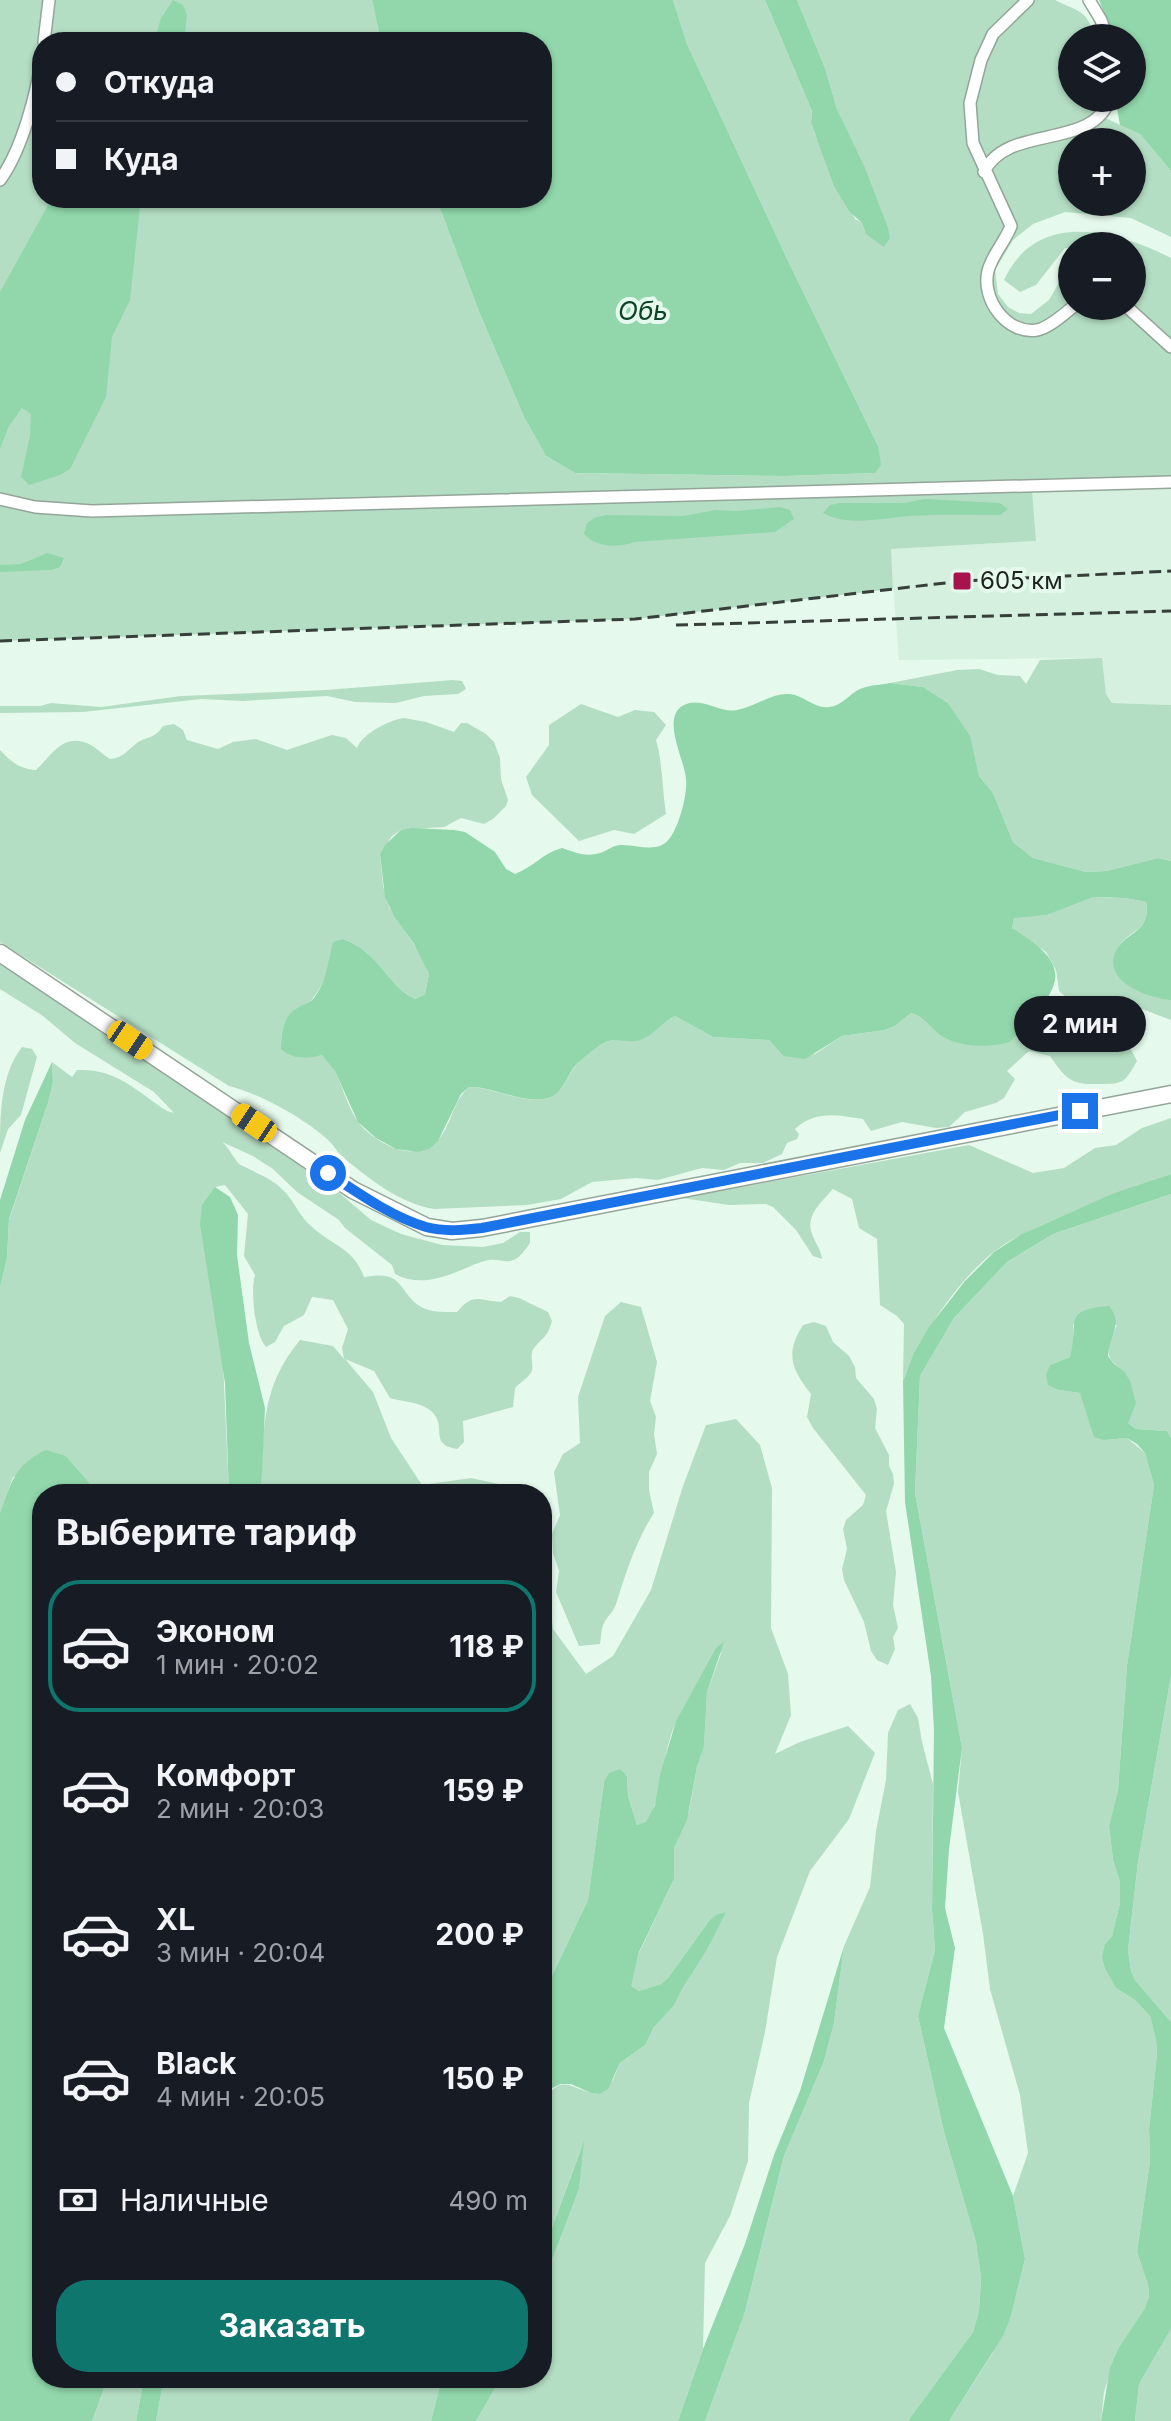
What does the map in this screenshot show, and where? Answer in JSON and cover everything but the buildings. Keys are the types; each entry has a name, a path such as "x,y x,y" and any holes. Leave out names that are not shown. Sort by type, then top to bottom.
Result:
{"street":[{"path":"45,32 49,0"},
{"path":"1028,0 993,34 981,60 970,103 973,143 1011,226 987,272 988,290 1003,320 1027,331 1041,330 1058,318"},
{"path":"1089,0 1102,24"},
{"path":"0,180 22,133 32,94"},
{"path":"984,172 996,155 1010,147 1087,125 1103,112"},
{"path":"1141,320 1171,347"},
{"path":"0,499 35,507 92,511 1171,482"},
{"path":"0,953 353,1190 427,1227 452,1231 482,1228 1171,1094"}],"shaded area":[{"path":"0,0 372,0 379,32 32,32 32,208 440,208 524,417 546,456 575,473 785,476 875,473 878,446 687,44 673,0 765,0 812,111 811,123 815,135 855,219 862,223 866,234 872,189 837,109 825,68 797,0 1055,0 1081,13 1090,24 1058,24 1058,112 1099,112 1127,128 1058,128 1058,215 1033,224 1013,240 995,270 998,294 1008,307 1019,313 1031,314 1049,300 1058,284 1058,320 1146,320 1146,247 1171,258 1171,481 1032,489 1036,541 891,549 893,589 635,619 0,641"},
{"path":"1146,141 1171,171 1171,237 1131,218 1109,216 1146,216"},
{"path":"1057,234 1058,257 1036,285 1020,292 1004,280 1018,258 1036,243"},
{"path":"1171,481 1171,705 1112,703 1106,694 1102,658 899,660 890,549 1036,541 1032,488"},
{"path":"1102,658 1106,694 1112,703 1171,705 1171,861 1158,858 1106,871 1086,872 1033,858 1013,842 993,793 979,776 969,736 948,703 923,687 890,683 957,670 979,669 998,675 1020,676 1026,684 1040,660"},
{"path":"462,681 466,689 458,694 424,696 396,703 355,702 327,696 243,701 201,699 83,712 0,713 0,706 51,703 101,707 181,696 326,690"},
{"path":"581,704 618,717 635,710 654,712 666,725 656,740 666,814 634,834 614,830 579,841 532,795 526,777 549,745 549,725"},
{"path":"404,718 454,732 461,723 467,723 486,734 494,742 500,758 501,779 508,800 506,806 484,824 461,818 444,827 401,830 392,836 380,854 389,907 420,954 429,974 425,994 415,999 405,993 365,951 343,939 333,943 321,986 310,1002 289,1015 281,1043 281,1048 300,1058 322,1055 330,1062 359,1123 386,1145 409,1151 430,1147 443,1133 459,1099 469,1087 519,1098 539,1100 554,1096 575,1066 602,1044 645,1037 675,1016 713,1037 769,1040 783,1056 815,1054 842,1036 885,1030 911,1013 953,1041 981,1044 1010,1041 1043,1004 1036,1029 1046,1029 1075,1039 1105,1036 1112,1027 1127,1042 1137,1061 1122,1081 1088,1084 1069,1079 1050,1056 1029,1051 1007,1071 1015,1079 1004,1098 965,1112 949,1127 902,1122 871,1131 863,1119 819,1116 795,1129 799,1134 797,1139 787,1143 782,1154 763,1163 740,1163 724,1170 702,1168 658,1180 636,1178 592,1182 561,1199 527,1205 434,1209 385,1189 306,1123 267,1100 229,1086 0,942 0,750 16,764 36,770 59,747 72,741 89,744 110,759 123,755 163,726 174,724 183,730 187,740 218,749 233,742 256,739 287,750 332,735 346,738 357,748 377,728"},
{"path":"1094,897 1146,902 1146,919 1119,946 1114,967 1138,991 1171,1000 1171,1020 1142,1009 1098,1011 1067,998 1059,991 1056,970 1046,952 1012,928 1014,917 1047,915"},
{"path":"0,964 330,1185 371,1220 401,1234 442,1245 483,1247 503,1243 520,1232 530,1232 530,1243 523,1253 511,1261 489,1260 428,1280 406,1278 395,1274 392,1265 339,1220 297,1192 273,1169 222,1142 239,1163 279,1186 307,1222 354,1259 364,1277 377,1275 392,1278 422,1308 457,1312 473,1300 501,1302 510,1296 548,1312 552,1321 550,1327 532,1351 530,1374 515,1388 513,1407 463,1421 464,1442 457,1449 448,1447 441,1440 437,1420 430,1410 390,1398 374,1371 345,1359 373,1392 391,1438 421,1484 261,1484 266,1413 270,1394 287,1358 300,1340 333,1346 344,1359 342,1348 348,1329 333,1300 312,1297 304,1315 284,1326 275,1342 266,1347 254,1312 255,1275 244,1256 248,1214 225,1185 215,1187 229,1484 90,1484 66,1456 13,1477 0,1513 0,1288 7,1258 9,1220 48,1103 53,1082 52,1062 72,1077 77,1070 91,1070 115,1077 174,1113 154,1092 75,1043 43,1016 0,989"},
{"path":"22,1047 32,1049 37,1057 21,1115 8,1129 0,1153 5,1083"},
{"path":"1171,1118 1171,1174 1040,1226 995,1251 967,1277 941,1310 919,1346 903,1381 904,1324 880,1305 877,1239 859,1228 852,1199 833,1189 813,1215 810,1227 822,1259 813,1256 796,1230 773,1207 682,1198 969,1145 1033,1173 1064,1168 1095,1148 1116,1145 1142,1128"},
{"path":"1171,1194 1171,1438 1167,1431 1136,1429 1128,1423 1124,1371 1112,1361 1108,1351 1117,1325 1073,1324 1070,1357 1050,1365 1059,1390 1080,1393 1104,1440 1127,1438 1145,1453 1154,1485 1127,1666 1118,1790 1109,1826 1113,1860 1120,1882 1120,1903 1112,1936 1105,1944 1116,1988 1135,2000 1150,2016 1156,2040 1149,2129 1150,2161 1137,2252 1149,2296 1145,2308 1119,2347 1104,2392 1101,2421 949,2421 992,2354 1011,2316 1025,2259 1013,2196 1028,2153 1020,2095 990,1989 958,1792 962,1748 915,1493 920,1376 954,1318 1007,1262 1053,1234"},
{"path":"621,1302 641,1307 657,1362 650,1401 656,1417 654,1434 657,1454 649,1472 654,1513 637,1545 615,1607 603,1625 600,1644 579,1646 556,1592 559,1571 553,1553 552,1534 560,1515 554,1472 563,1454 580,1443 578,1397 605,1316"},
{"path":"814,1322 826,1326 833,1342 849,1356 856,1378 874,1399 877,1409 875,1428 889,1455 894,1484 886,1511 896,1572 893,1605 898,1628 893,1637 895,1649 888,1665 877,1660 871,1651 864,1622 842,1569 847,1549 843,1529 846,1520 863,1505 866,1495 807,1417 811,1394 793,1361 797,1335 803,1325"},
{"path":"736,1419 760,1445 772,1488 771,1628 788,1674 791,1715 775,1754 848,1726 875,1753 849,1819 810,1871 777,1957 749,2103 748,2161 730,2216 705,2263 703,2349 678,2421 476,2421 495,2388 552,2388 552,2261 579,2189 582,2146 552,2228 552,2090 567,2085 600,2094 613,2080 620,2063 645,2045 708,1948 725,1913 709,1921 661,1984 639,1991 630,1986 639,1953 674,1879 674,1848 689,1811 704,1747 707,1692 722,1651 677,1720 668,1745 657,1799 646,1823 637,1825 628,1796 627,1775 604,1782 588,1900 552,1976 552,1622 553,1629 586,1674 613,1656 651,1590 683,1486 706,1425"},
{"path":"471,1478 498,1484 429,1484"},
{"path":"1171,1676 1171,2022 1135,1980 1128,1950 1138,1862"},
{"path":"910,1704 918,1718 933,1784 932,1909 935,1950 918,2016 944,2132 976,2242 981,2278 979,2311 973,2332 908,2421 705,2421 745,2312 784,2156 824,2061 834,2023 844,1946 870,1887 886,1780 888,1733 898,1710"},
{"path":"1171,2329 1171,2421 1135,2421 1139,2384"},
{"path":"104,2388 142,2388 136,2421 92,2421"},
{"path":"162,2388 439,2388 431,2421 156,2421"}],"water":[{"path":"173,0 183,5 187,15 185,32 157,32 161,18"},
{"name":"Обь","path":"372,0 673,0 687,44 878,446 881,465 875,473 785,476 575,473 546,456 524,417 440,208 552,208 552,32 379,32"},
{"path":"765,0 797,0 825,68 837,109 865,168 888,228 890,238 884,247 866,234 862,223 849,211 834,186 811,123 812,111"},
{"path":"1099,0 1171,0 1171,171 1146,141 1146,128 1120,125 1118,112 1146,112 1146,24 1108,24"},
{"path":"46,208 140,208 130,300 112,337 106,397 70,469 29,485 21,477 30,436 31,414 22,408 9,426 0,448 0,292"},
{"path":"925,499 1000,503 1008,509 1000,515 921,515 865,520 843,520 823,513 830,505 840,503 904,503"},
{"path":"780,507 790,510 794,519 775,532 615,546 595,542 584,534 587,523 606,515 683,516 715,510"},
{"path":"47,553 64,558 60,567 0,572 0,565 21,564"},
{"path":"890,683 923,687 948,703 970,736 979,776 993,793 1013,842 1033,858 1086,872 1106,871 1158,858 1171,861 1171,1000 1131,987 1116,972 1113,963 1119,946 1145,920 1146,902 1094,897 1047,915 1014,918 1012,928 1034,943 1048,957 1055,970 1049,995 1010,1042 982,1046 962,1044 943,1037 922,1018 911,1013 885,1030 842,1036 805,1059 783,1056 769,1040 713,1037 675,1016 640,1040 613,1040 602,1044 575,1066 554,1096 529,1099 469,1087 461,1094 438,1141 429,1149 418,1152 396,1149 376,1138 358,1122 335,1071 322,1055 300,1058 281,1049 282,1031 289,1015 312,1000 321,986 333,942 343,939 366,952 396,985 415,999 425,994 429,974 385,897 380,854 401,830 465,832 495,852 506,869 515,874 562,848 587,855 620,845 657,847 672,834 685,795 685,771 674,729 677,711 684,705 697,703 731,711 789,694 829,707 860,689"},
{"path":"52,1062 53,1082 48,1103 9,1219 7,1258 0,1288 0,1200 25,1120"},
{"path":"1171,1174 1171,1194 1053,1234 1007,1262 954,1318 920,1376 915,1493 962,1748 945,1908 955,1948 944,2028 1013,2196 1025,2259 1003,2336 949,2421 908,2421 973,2332 979,2311 981,2278 976,2242 944,2132 918,2016 935,1950 932,1909 934,1731 931,1676 905,1502 903,1381 929,1327 965,1281 994,1252 1022,1234 1112,1194"},
{"path":"215,1187 230,1197 238,1215 237,1255 249,1343 265,1408 261,1484 229,1484 225,1383 200,1224 202,1205"},
{"path":"1109,1306 1116,1324 1108,1356 1130,1381 1136,1403 1128,1423 1136,1429 1167,1431 1171,1438 1171,1676 1138,1862 1128,1950 1135,1980 1171,2022 1171,2329 1139,2384 1135,2421 1101,2421 1110,2368 1149,2296 1137,2252 1150,2161 1149,2129 1157,2054 1150,2016 1135,2000 1116,1988 1102,1957 1105,1944 1112,1936 1120,1903 1120,1882 1113,1860 1109,1826 1118,1790 1127,1666 1154,1485 1145,1453 1137,1444 1127,1438 1104,1440 1094,1437 1080,1393 1048,1385 1046,1375 1050,1365 1070,1357 1078,1315"},
{"path":"46,1450 66,1456 90,1484 32,1484 32,2388 104,2388 92,2421 0,2421 0,1513 11,1484 21,1468"},
{"path":"724,1642 707,1692 704,1747 687,1820 674,1848 674,1879 639,1952 631,1986 639,1991 661,1984 709,1921 726,1912 674,2005 654,2027 645,2045 620,2063 608,2089 600,2094 571,2084 552,2088 552,1976 588,1900 604,1782 609,1773 620,1769 627,1776 628,1796 637,1825 646,1822 655,1805 660,1775 676,1721 716,1648"},
{"path":"844,1946 834,2023 824,2061 784,2156 745,2312 705,2421 678,2421 800,2091"},
{"path":"584,2141 579,2189 552,2261 552,2228"},
{"path":"142,2388 162,2388 156,2421 136,2421"},
{"path":"439,2388 495,2388 476,2421 431,2421"}],"railway":[{"path":"0,641 635,619 962,581 1171,571"},
{"path":"676,625 1171,611"}],"place":[{"name":"605 км","path":"962,581"}],"route":[{"path":"328,1173 396,1214 427,1227 452,1231 482,1228 1080,1111"}]}
